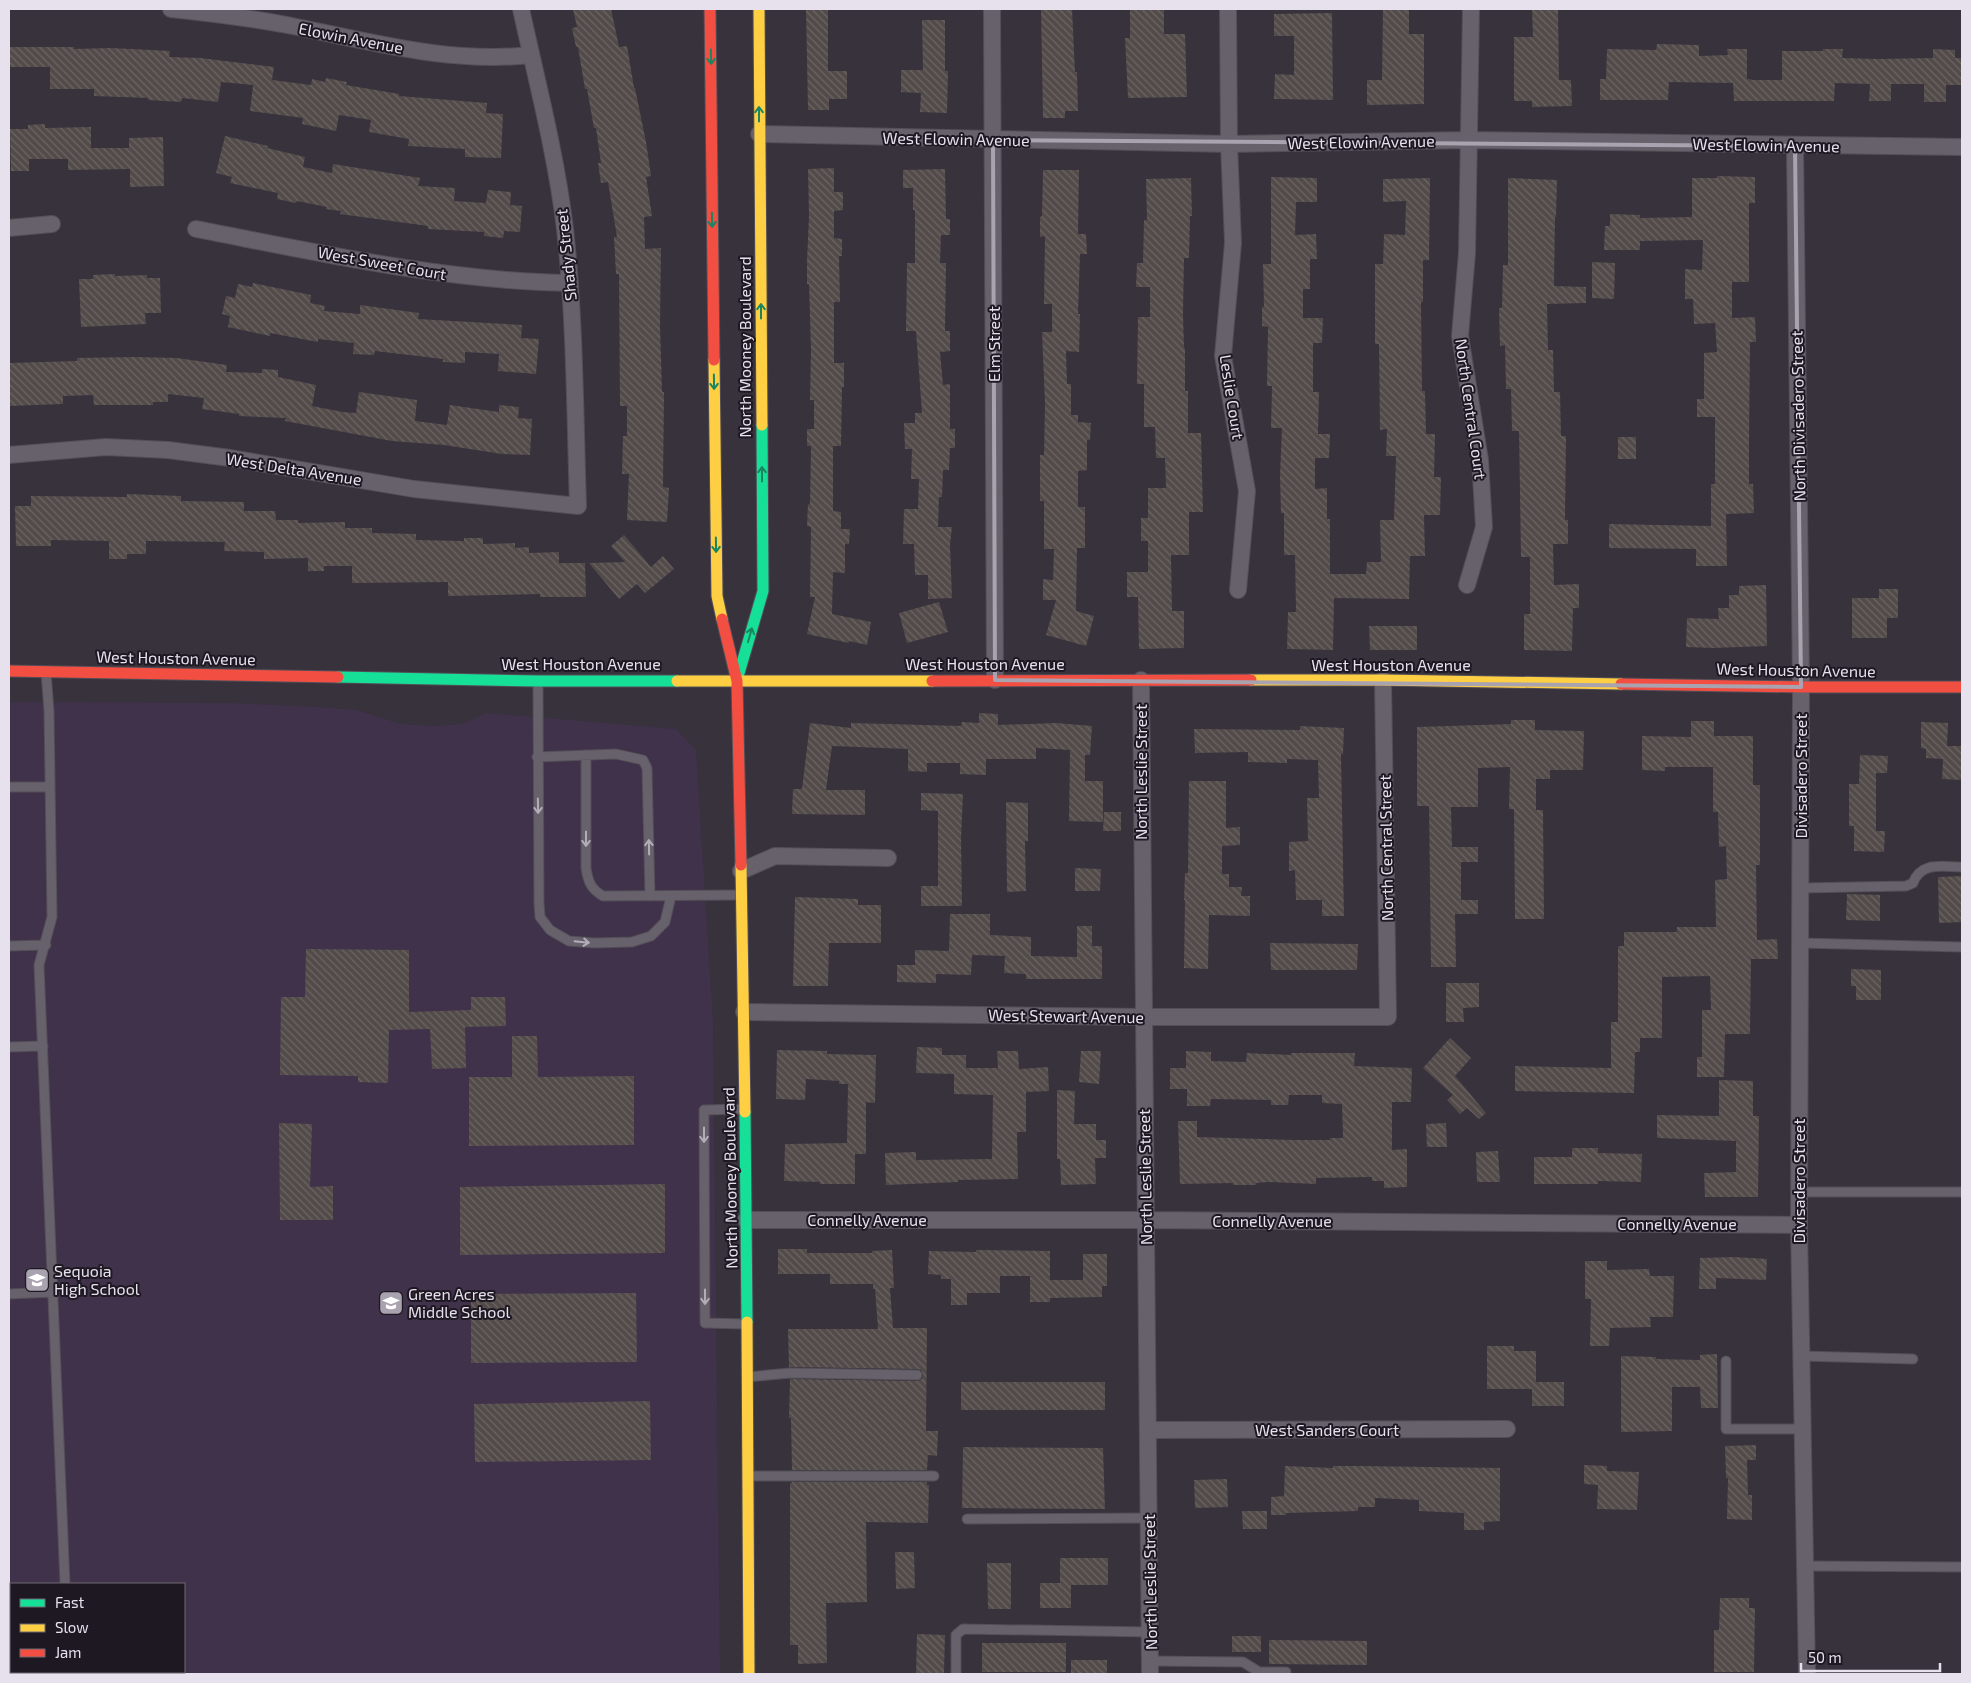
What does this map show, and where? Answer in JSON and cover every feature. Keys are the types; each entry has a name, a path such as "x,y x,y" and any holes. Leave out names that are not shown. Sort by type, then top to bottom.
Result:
{"street":[{"name":"Elowin Avenue","path":"171,9 225,15 393,47 446,55 486,58 531,55"},
{"name":"Shady Street","path":"521,9 555,158 570,283 578,506"},
{"name":"North Mooney Boulevard","path":"710,9 716,596 737,681 744,1012 749,1674"},
{"name":"North Mooney Boulevard","path":"737,681 763,591 759,9"},
{"name":"Elm Street","path":"992,9 995,680"},
{"path":"1228,9 1229,144"},
{"path":"1469,140 1471,9"},
{"name":"West Elowin Avenue","path":"759,134 1229,144 1469,140 1962,147"},
{"name":"North Central Court","path":"1467,585 1484,527 1480,460 1460,336 1467,253 1469,140"},
{"name":"Leslie Court","path":"1229,144 1233,243 1223,356 1247,491 1238,590"},
{"name":"North Divisadero Street","path":"1794,146 1801,687"},
{"path":"9,228 52,224"},
{"name":"West Sweet Court","path":"196,229 458,276 526,282 570,283"},
{"name":"West Delta Avenue","path":"9,455 106,447 168,450 230,458 414,489 578,506"},
{"name":"West Houston Avenue","path":"9,672 538,681 1383,680 1801,687 1962,687"},
{"name":"North Leslie Street","path":"1140,680 1150,1668"},
{"name":"North Central Street","path":"1383,680 1388,1016"},
{"name":"Divisadero Street","path":"1801,687 1799,1225 1807,1674"},
{"path":"740,871 775,856 888,858"},
{"name":"West Stewart Avenue","path":"744,1012 1143,1017 1388,1016"},
{"name":"Connelly Avenue","path":"746,1220 1146,1220 1799,1225"},
{"name":"West Sanders Court","path":"1148,1430 1507,1429"}],"lane":[{"path":"46,672 49,711 52,918 39,965 65,1583"},
{"path":"538,681 537,757 540,917 550,930 569,941 594,943 632,942 651,936 665,922 671,896"},
{"path":"537,757 616,754 643,760 647,768 650,896"},
{"path":"586,755 586,868 591,887 603,896 741,895"},
{"path":"9,787 50,787"},
{"path":"1800,888 1906,886 1913,883 1921,870 1930,867 1962,867"},
{"path":"1800,943 1962,947"},
{"path":"9,946 46,945"},
{"path":"9,1048 43,1046"},
{"path":"745,1108 704,1110 705,1323 747,1324"},
{"path":"1799,1192 1962,1192"},
{"path":"9,1294 53,1292"},
{"path":"1801,1356 1913,1359"},
{"path":"1726,1361 1726,1429 1802,1429"},
{"path":"747,1377 790,1373 917,1375"},
{"path":"748,1476 934,1476"},
{"path":"968,1519 1149,1518"},
{"path":"1805,1566 1962,1566"},
{"path":"956,1674 956,1635 963,1629 1150,1632"},
{"path":"1150,1668 1243,1662 1259,1672 1286,1672"}],"highlighted area":[{"path":"993,140 1795,146 1801,687 995,680"}],"shaded area":[{"name":"Green Acres Middle School","path":"9,702 232,703 319,707 356,710 401,724 434,726 462,724 487,713 676,729 696,750 713,1022 720,1674 9,1674"}],"building":[{"path":"573,9 611,9 619,47 627,46 646,142 651,176 646,177 652,216 644,217 645,249 661,248 660,325 662,392 664,392 663,487 669,488 667,522 627,520 629,474 622,474 623,436 627,436 627,406 620,406 619,274 616,274 614,237 617,237 608,182 601,183 598,163 601,163 596,128 594,128 578,47 576,47 572,28 577,27"},
{"path":"806,9 828,9 828,71 847,71 847,99 829,99 829,110 808,110"},
{"path":"1041,9 1072,9 1078,111 1065,111 1065,118 1043,118"},
{"path":"1130,9 1164,9 1164,34 1185,34 1187,97 1128,98 1125,38 1130,38"},
{"path":"1383,9 1409,9 1409,34 1424,34 1424,104 1367,105 1367,80 1382,80"},
{"path":"1532,9 1558,9 1559,80 1571,80 1572,106 1532,107 1532,101 1514,101 1514,37 1533,37"},
{"path":"1332,13 1333,100 1274,99 1275,74 1294,75 1294,36 1274,36 1274,14"},
{"path":"922,20 945,20 945,71 948,71 947,113 920,112 921,93 901,92 901,70 923,70"},
{"path":"1657,44 1699,45 1699,56 1728,55 1727,49 1747,49 1747,79 1754,80 1782,80 1782,51 1843,49 1842,58 1877,59 1933,58 1933,49 1955,50 1955,58 1962,58 1962,85 1946,85 1946,102 1924,102 1924,84 1891,84 1891,101 1869,101 1870,84 1835,83 1834,101 1734,101 1733,83 1669,82 1668,100 1600,100 1600,79 1606,79 1607,49 1656,50"},
{"path":"9,47 74,47 74,49 111,48 170,51 169,57 200,58 274,67 272,80 311,85 312,79 325,82 326,78 347,82 346,85 399,94 399,96 487,103 486,113 503,114 501,158 465,157 465,149 408,146 409,139 369,132 371,120 339,115 336,131 302,124 303,118 250,111 253,85 221,82 218,102 182,98 181,102 148,100 148,98 94,96 94,89 50,89 50,67 9,67"},
{"path":"45,124 45,128 91,127 91,148 129,148 129,138 163,137 164,186 130,187 130,169 68,170 68,159 29,159 29,171 11,171 10,129 28,129 28,125"},
{"path":"225,136 305,157 303,167 332,173 333,164 420,178 418,186 455,188 454,201 486,203 488,190 511,192 510,205 522,206 520,232 504,231 503,238 484,236 484,232 428,229 428,226 340,214 341,211 326,209 327,207 277,199 278,193 230,183 232,177 216,173"},
{"path":"834,168 834,192 843,192 843,210 834,211 834,238 842,239 842,256 839,256 840,302 834,302 834,363 844,363 844,387 842,387 841,446 833,446 833,511 841,512 841,529 850,529 849,544 845,544 845,573 833,572 832,614 871,622 867,645 807,634 815,597 810,597 811,527 807,526 808,504 810,505 811,446 807,446 807,429 814,429 814,400 810,400 811,350 809,284 807,284 808,169"},
{"path":"945,169 946,219 950,219 950,235 941,235 940,263 946,263 945,331 950,331 950,351 940,352 943,385 950,384 950,429 955,429 955,448 950,448 949,470 943,470 942,497 939,497 938,527 952,527 950,545 952,598 928,599 928,575 915,575 914,544 903,544 904,509 918,509 919,479 911,479 912,449 905,449 904,423 915,423 915,413 922,413 916,331 906,331 907,263 915,263 915,210 913,210 913,188 903,188 903,170"},
{"path":"1043,170 1079,170 1078,234 1086,234 1087,254 1080,254 1079,352 1066,351 1067,384 1071,384 1071,415 1078,415 1078,422 1091,423 1090,440 1087,440 1087,470 1078,471 1078,507 1085,507 1085,548 1077,548 1076,611 1094,616 1086,646 1046,635 1056,600 1043,600 1043,579 1053,580 1054,549 1044,549 1044,501 1040,501 1040,455 1044,455 1045,403 1042,332 1052,332 1052,304 1044,304 1045,236 1040,237"},
{"path":"1717,176 1755,177 1755,203 1749,203 1749,282 1732,282 1732,318 1755,317 1756,342 1750,342 1749,440 1749,484 1753,484 1754,513 1726,514 1727,566 1696,566 1696,549 1609,548 1609,524 1711,526 1711,484 1715,484 1715,417 1697,417 1697,399 1704,399 1704,353 1717,352 1715,323 1694,324 1693,299 1685,299 1685,269 1702,270 1703,240 1640,241 1640,250 1604,250 1605,226 1610,226 1610,214 1640,215 1640,218 1692,217 1692,178 1717,178"},
{"path":"1271,177 1317,178 1317,202 1296,202 1295,235 1316,234 1317,259 1310,259 1310,289 1303,289 1303,318 1323,318 1322,343 1313,343 1313,392 1319,392 1318,434 1330,434 1329,458 1315,458 1315,489 1327,488 1327,519 1330,519 1330,574 1366,574 1367,562 1381,562 1380,520 1394,520 1396,456 1386,456 1387,429 1380,430 1379,344 1375,344 1375,264 1383,264 1384,234 1405,235 1406,201 1383,202 1383,179 1430,178 1429,260 1423,260 1423,302 1421,302 1422,391 1425,391 1426,434 1435,434 1434,477 1441,477 1440,515 1424,515 1425,556 1410,556 1409,599 1334,598 1333,650 1287,649 1288,612 1296,612 1295,555 1284,555 1284,513 1281,513 1280,476 1282,428 1271,428 1272,386 1267,386 1268,327 1262,326 1262,307 1264,307 1263,264 1271,264"},
{"path":"1191,178 1192,216 1190,216 1189,258 1184,258 1185,391 1188,391 1188,433 1201,433 1203,512 1189,512 1189,555 1171,555 1172,611 1184,611 1184,648 1139,649 1138,597 1127,597 1127,572 1148,572 1148,541 1141,541 1141,518 1148,518 1148,488 1166,488 1165,458 1156,458 1155,427 1144,427 1144,384 1137,384 1138,317 1150,317 1150,287 1136,287 1137,263 1143,263 1144,220 1147,220 1146,179"},
{"path":"1508,178 1557,180 1554,286 1586,287 1586,303 1547,304 1548,350 1553,350 1554,392 1560,392 1561,436 1566,436 1565,520 1568,520 1568,544 1553,544 1554,585 1579,584 1579,608 1573,608 1572,651 1524,650 1524,614 1530,614 1530,557 1521,557 1519,431 1512,431 1511,389 1506,389 1505,345 1500,346 1499,308 1502,308 1503,265 1508,265"},
{"path":"1592,262 1615,263 1614,299 1592,298"},
{"path":"115,274 115,276 147,275 147,278 160,278 161,313 145,313 146,324 81,327 79,279 93,279 93,275"},
{"path":"253,283 311,295 310,303 325,306 324,311 360,314 360,305 419,313 418,319 522,325 521,338 539,339 536,374 498,371 499,354 465,352 465,363 443,362 443,359 375,351 374,355 353,354 354,343 318,339 318,342 270,333 270,336 228,327 230,316 222,314 226,296 235,298 238,284 252,287"},
{"path":"77,358 177,358 227,365 226,372 262,373 262,369 278,370 278,377 316,385 312,406 343,412 356,413 359,392 417,400 415,421 447,425 450,405 499,412 499,405 519,407 518,418 532,419 530,455 502,454 444,445 392,441 285,421 286,418 239,416 239,414 202,409 204,398 168,394 168,402 153,402 153,405 94,405 93,395 63,396 63,404 9,406 9,363 77,361"},
{"path":"1618,437 1636,437 1636,459 1618,459"},
{"path":"127,494 181,496 181,501 244,502 244,511 275,511 276,520 298,520 298,523 345,522 345,528 372,528 372,533 416,534 416,540 464,541 464,538 483,538 483,544 515,543 515,548 529,547 529,553 559,552 559,563 585,563 586,597 540,597 540,594 448,596 448,582 352,583 352,566 324,566 324,571 308,571 308,558 264,559 264,552 224,551 225,542 146,541 146,554 127,554 127,559 109,559 109,541 51,540 51,546 16,546 15,506 31,506 31,496 127,497"},
{"path":"624,535 651,567 663,556 674,569 645,593 637,584 619,599 589,563 625,562 611,546"},
{"path":"1766,585 1767,646 1686,647 1687,618 1719,619 1718,608 1729,608 1729,595 1739,595 1739,586"},
{"path":"1879,589 1898,589 1898,618 1887,618 1887,638 1852,638 1852,598 1879,598"},
{"path":"939,602 948,632 907,643 899,613"},
{"path":"1369,626 1417,626 1417,650 1370,650"},
{"path":"979,713 998,714 998,725 1056,723 1092,726 1090,755 1085,755 1085,781 1103,781 1103,822 1069,821 1070,750 1036,748 1036,759 986,759 986,775 960,774 960,763 927,763 927,772 908,771 908,749 832,746 826,790 865,790 865,815 792,814 793,789 802,789 810,723 851,728 851,723 961,726 962,722 979,723"},
{"path":"1511,720 1535,720 1535,730 1584,731 1583,770 1550,770 1550,779 1536,779 1536,810 1543,810 1544,919 1515,919 1514,809 1509,809 1510,767 1478,768 1478,807 1451,807 1452,847 1478,847 1478,862 1461,862 1461,900 1478,900 1478,914 1455,914 1456,967 1431,967 1429,806 1417,806 1417,727 1511,724"},
{"path":"1691,721 1714,721 1714,736 1753,736 1753,785 1760,785 1760,865 1756,865 1757,940 1777,939 1778,959 1751,959 1750,1034 1725,1034 1724,1077 1697,1077 1697,1057 1702,1057 1702,1010 1711,1010 1710,976 1662,977 1662,1038 1640,1038 1640,1052 1635,1052 1634,1093 1515,1091 1515,1066 1611,1068 1611,1022 1618,1022 1618,946 1624,946 1624,932 1677,932 1677,927 1716,927 1715,880 1727,879 1726,846 1719,847 1718,812 1713,812 1713,767 1665,767 1665,771 1642,770 1642,736 1691,737"},
{"path":"1921,722 1948,723 1947,746 1962,746 1962,780 1942,779 1943,759 1926,758 1926,749 1921,748"},
{"path":"1300,726 1344,728 1343,754 1341,754 1344,916 1322,916 1322,900 1296,900 1295,870 1289,871 1289,842 1308,841 1307,798 1319,798 1318,760 1287,759 1287,763 1248,762 1248,752 1195,753 1194,729 1300,730"},
{"path":"1860,755 1888,756 1887,773 1876,773 1876,831 1885,831 1884,852 1854,851 1854,826 1849,826 1849,784 1859,784"},
{"path":"1189,781 1226,781 1226,828 1240,827 1240,845 1222,846 1222,874 1229,874 1229,887 1242,887 1241,896 1250,896 1250,916 1209,915 1208,969 1184,968 1184,900 1185,873 1188,873"},
{"path":"921,793 963,794 961,838 962,906 921,906 921,886 938,886 938,811 921,810"},
{"path":"1006,802 1028,803 1028,841 1025,841 1026,891 1007,892"},
{"path":"1104,812 1121,812 1121,831 1103,831"},
{"path":"1075,868 1101,869 1100,891 1075,891"},
{"path":"1962,876 1962,922 1939,923 1938,877"},
{"path":"1847,894 1880,895 1880,921 1846,920"},
{"path":"795,897 858,899 858,905 881,905 881,943 829,943 828,986 793,986"},
{"path":"950,914 990,914 990,935 1031,937 1031,956 1077,957 1077,926 1092,926 1092,946 1102,946 1102,979 1026,979 1026,974 1004,973 1005,956 972,955 971,975 936,974 936,983 897,982 897,965 915,965 915,950 949,951"},
{"path":"1270,943 1358,944 1357,970 1271,970"},
{"path":"306,949 409,950 409,1012 471,1010 471,997 505,997 506,1026 465,1027 466,1068 432,1069 430,1029 389,1030 388,1083 358,1082 358,1076 280,1075 281,997 305,997"},
{"path":"1851,969 1881,970 1881,1000 1856,1000 1856,986 1851,986"},
{"path":"1446,983 1479,983 1479,1007 1463,1008 1464,1022 1446,1022"},
{"path":"512,1036 537,1036 538,1077 634,1076 634,1145 469,1146 469,1077 512,1077"},
{"path":"1450,1038 1471,1058 1455,1076 1486,1113 1479,1119 1467,1108 1460,1114 1447,1100 1453,1095 1423,1068"},
{"path":"917,1047 942,1048 942,1055 966,1055 966,1068 998,1068 997,1051 1018,1051 1019,1069 1048,1067 1049,1091 1026,1092 1026,1132 1017,1132 1018,1179 958,1180 958,1182 886,1185 885,1153 916,1152 916,1160 992,1159 993,1095 954,1094 954,1074 916,1073"},
{"path":"777,1050 827,1051 827,1054 876,1055 875,1103 866,1102 866,1154 855,1154 855,1184 784,1181 785,1144 847,1143 848,1084 839,1084 839,1081 806,1079 805,1100 776,1099"},
{"path":"1081,1051 1101,1051 1099,1084 1079,1082"},
{"path":"1186,1051 1211,1052 1211,1061 1246,1062 1247,1053 1291,1055 1291,1053 1355,1053 1354,1066 1412,1068 1411,1102 1392,1102 1392,1150 1407,1149 1407,1187 1384,1188 1384,1181 1372,1181 1372,1177 1316,1178 1316,1184 1267,1182 1256,1183 1256,1185 1233,1185 1233,1183 1180,1184 1178,1121 1197,1121 1197,1137 1294,1140 1343,1138 1342,1104 1322,1103 1322,1095 1289,1095 1288,1105 1271,1105 1271,1100 1211,1099 1210,1106 1187,1106 1187,1089 1170,1089 1170,1068 1186,1068"},
{"path":"1719,1080 1753,1081 1753,1116 1759,1116 1758,1197 1705,1197 1704,1173 1736,1172 1736,1141 1657,1138 1657,1115 1719,1116"},
{"path":"1057,1090 1075,1091 1074,1124 1096,1124 1096,1140 1106,1140 1106,1158 1095,1158 1096,1184 1061,1185 1060,1159 1057,1159"},
{"path":"279,1123 312,1124 310,1187 333,1186 333,1220 280,1220"},
{"path":"1446,1123 1447,1147 1427,1147 1426,1124"},
{"path":"1572,1148 1598,1148 1598,1153 1642,1154 1641,1182 1598,1181 1598,1184 1534,1184 1534,1157 1572,1157"},
{"path":"1498,1151 1500,1182 1477,1182 1476,1152"},
{"path":"665,1184 665,1253 460,1255 460,1187"},
{"path":"778,1249 807,1249 807,1253 872,1253 872,1251 892,1250 894,1288 890,1288 893,1328 927,1328 926,1431 938,1431 937,1456 928,1455 927,1470 792,1470 791,1418 789,1418 790,1379 917,1381 922,1379 923,1375 921,1370 917,1369 789,1367 788,1329 878,1329 875,1289 873,1289 873,1284 830,1284 830,1274 778,1274"},
{"path":"976,1250 1050,1251 1050,1280 1083,1280 1083,1254 1107,1254 1107,1286 1102,1286 1102,1297 1050,1298 1050,1302 1030,1302 1030,1276 1000,1276 1000,1293 967,1293 967,1305 951,1305 951,1279 941,1279 941,1275 928,1274 929,1251 976,1252"},
{"path":"1700,1258 1767,1259 1766,1280 1716,1278 1716,1289 1699,1289"},
{"path":"1585,1261 1607,1261 1607,1270 1649,1269 1650,1276 1674,1276 1673,1317 1650,1317 1651,1327 1610,1328 1609,1346 1590,1346 1591,1299 1585,1299"},
{"path":"636,1293 637,1362 471,1363 471,1294"},
{"path":"1487,1346 1514,1346 1514,1351 1536,1351 1536,1382 1564,1382 1564,1406 1532,1406 1532,1389 1487,1389"},
{"path":"1717,1354 1718,1408 1701,1408 1700,1387 1672,1387 1672,1431 1621,1432 1621,1356 1700,1360 1700,1355"},
{"path":"961,1382 1105,1382 1105,1410 961,1410"},
{"path":"650,1401 651,1460 475,1462 474,1404"},
{"path":"1756,1445 1756,1460 1747,1460 1748,1495 1752,1495 1752,1520 1727,1519 1728,1478 1726,1478 1725,1446"},
{"path":"963,1447 1103,1448 1105,1509 962,1508"},
{"path":"1584,1465 1607,1466 1607,1471 1639,1472 1637,1510 1597,1509 1598,1485 1584,1484"},
{"path":"1285,1466 1333,1468 1333,1466 1500,1468 1500,1521 1484,1522 1484,1530 1464,1530 1464,1513 1419,1511 1419,1500 1375,1498 1375,1507 1358,1507 1358,1511 1271,1515 1271,1497 1284,1496"},
{"path":"1227,1479 1228,1507 1195,1508 1194,1480"},
{"path":"792,1482 927,1482 927,1485 929,1485 928,1523 866,1522 867,1602 826,1603 827,1663 798,1664 798,1645 790,1645 790,1484"},
{"path":"1242,1511 1267,1511 1267,1529 1243,1529"},
{"path":"895,1552 914,1552 915,1588 896,1589"},
{"path":"1060,1558 1108,1558 1108,1585 1071,1585 1071,1608 1040,1608 1040,1583 1060,1583"},
{"path":"987,1563 1011,1563 1011,1609 988,1609"},
{"path":"1720,1598 1749,1598 1749,1608 1755,1608 1754,1672 1714,1672 1714,1630 1719,1630"},
{"path":"917,1634 945,1635 944,1674 916,1674"},
{"path":"1232,1636 1261,1636 1261,1652 1232,1652"},
{"path":"1269,1640 1367,1641 1367,1665 1269,1664"},
{"path":"982,1643 1066,1643 1066,1672 982,1672"},
{"path":"1071,1660 1107,1660 1107,1674 1071,1674"}],"traffic: fast":[{"path":"737,680 763,591 762,425"},
{"path":"338,677 538,681 677,681"},
{"path":"745,1112 747,1322"}],"traffic: slow":[{"path":"759,9 762,425"},
{"path":"714,360 717,596 722,619"},
{"path":"1251,680 1621,684"},
{"path":"677,681 932,681"},
{"path":"741,865 745,1112"},
{"path":"747,1322 749,1674"}],"traffic: jam":[{"path":"710,9 714,360"},
{"path":"722,619 737,681 741,865"},
{"path":"9,671 338,677"},
{"path":"932,681 1251,680"},
{"path":"1621,684 1962,687"}],"place":[{"name":"Sequoia High School","path":"37,1280"},
{"name":"Green Acres Middle School","path":"391,1303"}]}
